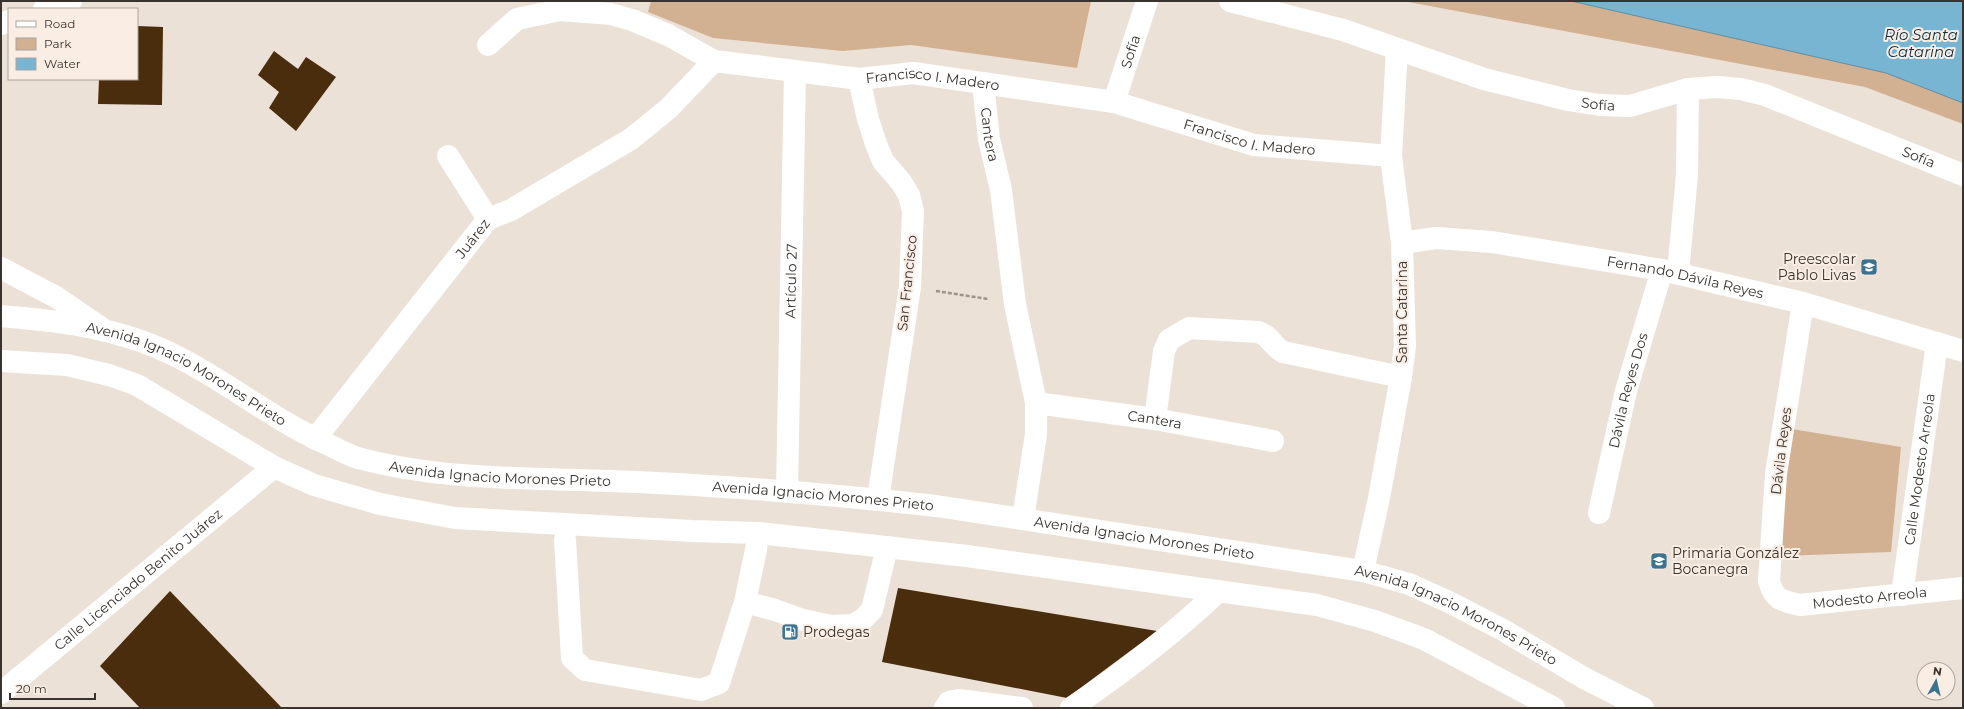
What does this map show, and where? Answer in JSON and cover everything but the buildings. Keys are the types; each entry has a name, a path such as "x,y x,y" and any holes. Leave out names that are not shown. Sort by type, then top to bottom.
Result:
{"street":[{"path":"47,8 71,1"},
{"name":"Sofía","path":"1114,102 1147,1"},
{"name":"Sofía","path":"1230,1 1343,30 1484,79 1568,100 1600,105 1630,106 1688,89 1717,87 1741,89 1765,95 1963,175"},
{"name":"Francisco I. Madero","path":"488,45 517,19 560,10 611,14 632,20 668,35 714,61 859,79 913,73 1114,102 1254,145 1392,156"},
{"name":"Santa Catarina","path":"1363,571 1379,498 1401,377 1405,346 1402,243 1392,156 1397,49"},
{"name":"Juárez","path":"315,439 488,219 517,206 631,139 668,108 714,61"},
{"name":"Artículo 27","path":"787,491 795,72"},
{"name":"San Francisco","path":"859,79 868,120 876,144 883,161 910,195 913,218 910,287 878,500"},
{"name":"Cantera","path":"983,83 990,139 1001,190 1015,304 1036,403 1036,434 1023,519"},
{"name":"Dávila Reyes Dos","path":"1599,512 1626,391 1670,272 1687,174 1688,89"},
{"path":"448,156 488,219"},
{"name":"Fernando Dávila Reyes","path":"1402,243 1436,238 1492,242 1670,272 1803,303 1963,351"},
{"path":"1,268 56,297 103,329"},
{"name":"Dávila Reyes","path":"1778,598 1772,592 1769,581 1776,474 1803,303"},
{"name":"Avenida Ignacio Morones Prieto","path":"1,316 103,329 141,340 178,357 315,439 356,457 410,469 482,476 787,491 936,506 1363,571 1409,584 1451,603 1503,630 1584,678 1643,708"},
{"path":"1155,419 1164,351 1169,340 1189,328 1258,332 1265,334 1276,348 1283,352 1401,377"},
{"name":"Calle Modesto Arreola","path":"1902,595 1937,343"},
{"name":"Avenida Ignacio Morones Prieto","path":"1,361 67,365 109,375 137,385 274,466 314,485 380,504 455,518 669,530 758,533 967,556 1317,605 1375,621 1424,639 1554,708"},
{"name":"Cantera","path":"1036,403 1155,419 1273,441"},
{"name":"Calle Licenciado Benito Juárez","path":"1,693 274,466"},
{"path":"565,540 572,658 585,670 701,690 719,683 745,602 758,533"},
{"path":"745,602 831,626 854,625 872,610 887,547"},
{"name":"Modesto Arreola","path":"1778,598 1800,605 1963,588"},
{"path":"1071,708 1118,677 1200,610 1219,591"},
{"path":"945,708 949,702 959,700 1022,708"}],"path":[{"path":"910,287 1015,304"}],"green space":[{"path":"651,1 1091,1 1077,68 911,45 843,51 713,38 648,12"},
{"path":"1403,1 1963,1 1963,124 1865,87"},
{"path":"1792,429 1901,447 1891,552 1783,556 1781,518"}],"water":[{"name":"Río Santa Catarina","path":"1571,1 1963,1 1963,103 1886,73"}],"place":[{"name":"Preescolar Pablo Livas","path":"1869,267"},
{"name":"Primaria González Bocanegra","path":"1659,561"},
{"name":"Prodegas","path":"790,632"}]}
